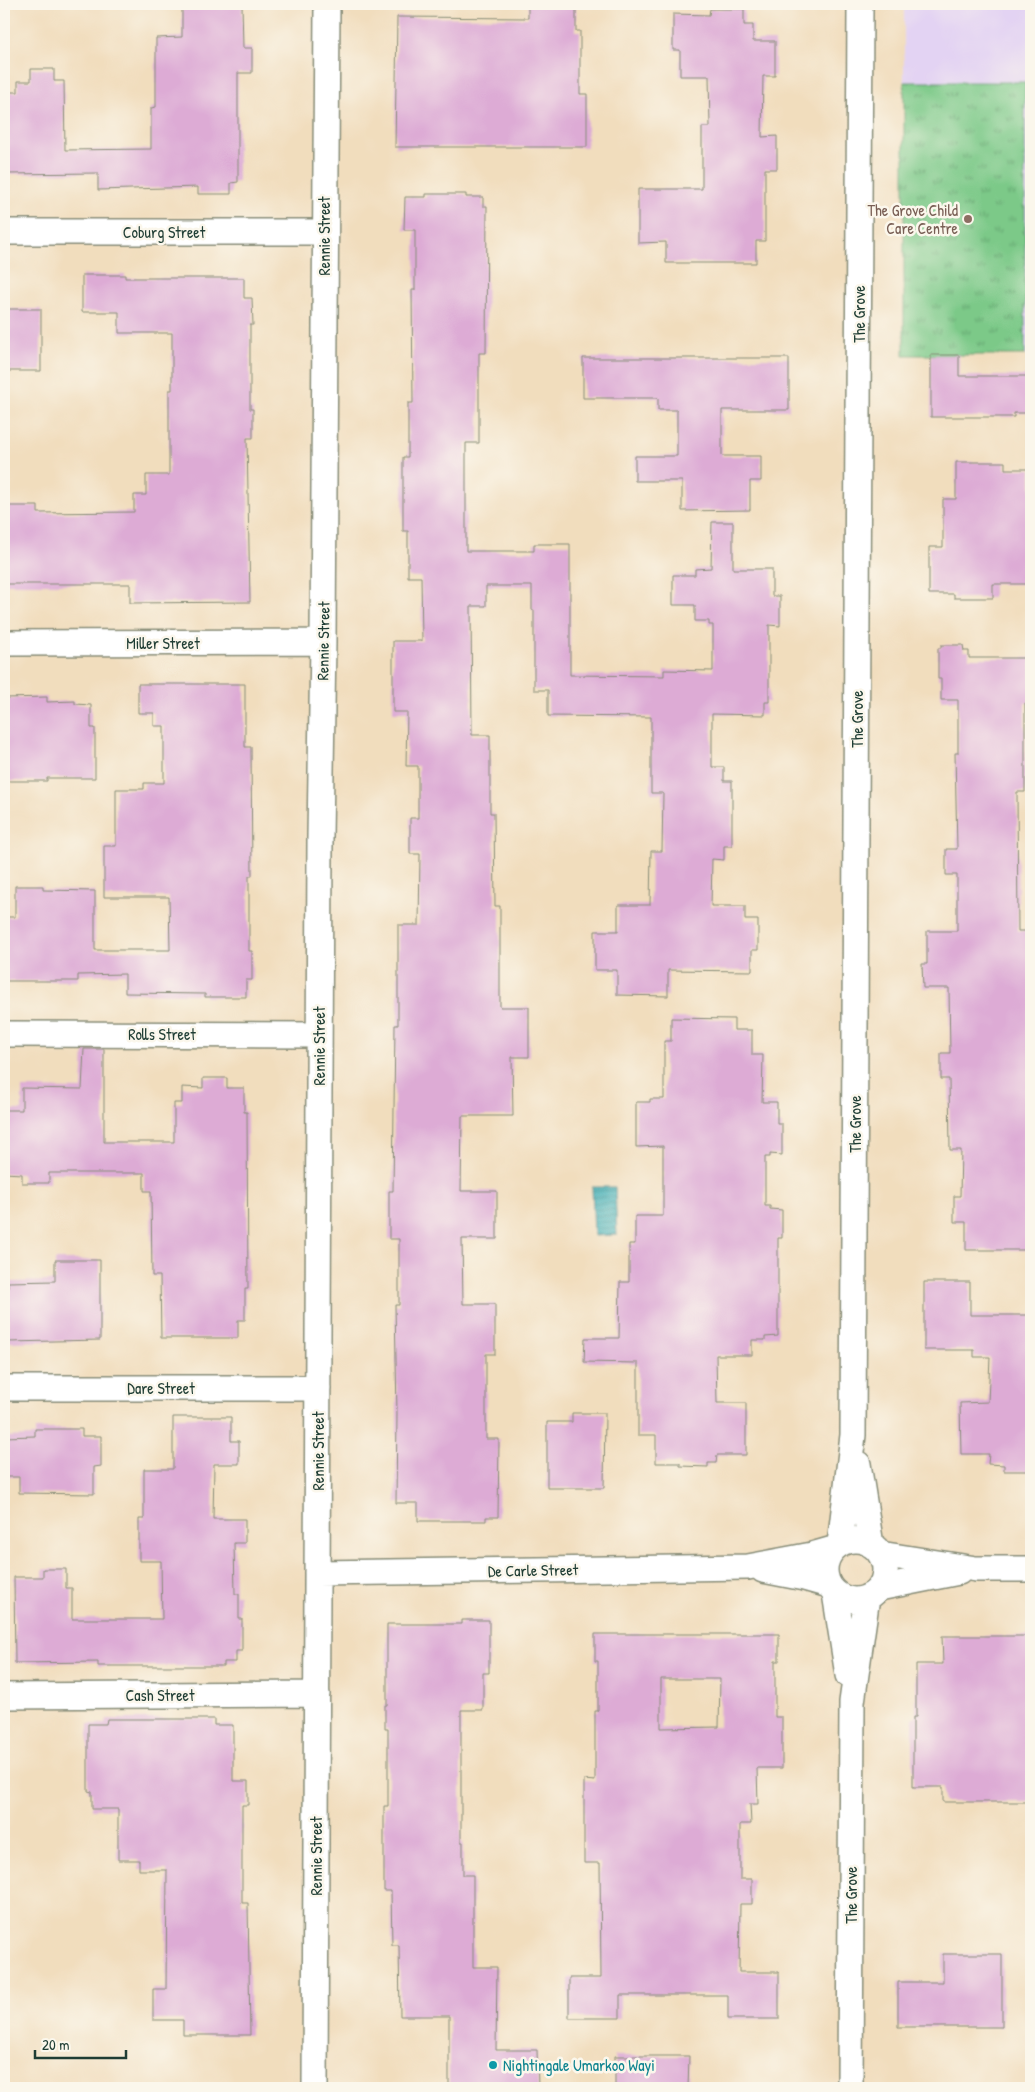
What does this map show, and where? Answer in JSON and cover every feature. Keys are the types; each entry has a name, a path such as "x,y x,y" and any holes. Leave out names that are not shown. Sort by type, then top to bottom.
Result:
{"street":[{"name":"Rennie Street","path":"315,2088 319,1035 327,4"},
{"name":"The Grove","path":"837,1546 853,1435 860,4"},
{"name":"Coburg Street","path":"4,232 324,232"},
{"name":"Miller Street","path":"4,643 323,642"},
{"name":"Rolls Street","path":"4,1034 319,1035"},
{"name":"Dare Street","path":"4,1388 318,1388"},
{"name":"The Grove","path":"853,1435 876,1549"},
{"path":"976,1569 851,1600 832,1589 825,1576 827,1557 837,1546 856,1540 876,1549 976,1569 1031,1569"},
{"name":"De Carle Street","path":"317,1573 748,1567 812,1555 837,1546"},
{"path":"873,1593 883,1580 885,1571 884,1562 876,1549"},
{"name":"De Carle Street","path":"748,1567 804,1578 832,1589"},
{"name":"The Grove","path":"832,1589 852,1702 850,2088"},
{"name":"The Grove","path":"852,1702 873,1593"},
{"name":"Cash Street","path":"4,1696 317,1694"}],"shaded area":[{"name":"The Grove Child Care Centre","path":"904,4 1031,4 1031,355 904,355"}],"green space":[{"name":"The Grove Child Care Centre","path":"904,82 1025,82 1025,355 904,355"}],"water":[{"path":"592,1187 615,1187 617,1235 594,1236"}],"building":[{"path":"182,4 242,4 243,48 252,48 252,73 238,73 238,182 231,183 231,194 198,194 198,187 98,190 98,173 4,174 4,92 18,92 18,81 31,81 31,69 54,69 54,81 64,81 65,150 151,149 151,108 156,107 156,38 182,37"},
{"path":"528,4 576,4 576,31 580,31 580,94 587,94 587,147 395,147 397,17 528,18"},
{"path":"710,9 744,9 744,25 753,25 753,41 775,41 775,76 763,76 762,137 777,136 777,169 765,169 765,241 756,241 756,263 666,263 666,242 638,243 638,189 702,189 702,127 710,127 709,76 680,76 680,50 673,50 673,14 709,15"},
{"path":"426,194 466,194 466,197 483,197 483,206 487,206 486,353 479,353 479,443 466,443 466,551 534,551 534,544 570,544 570,675 664,676 664,670 713,671 713,625 709,625 709,621 695,621 695,605 673,605 673,575 695,575 695,569 711,568 712,522 733,522 733,569 772,569 772,596 780,596 780,626 769,625 769,702 765,702 765,715 712,714 712,767 724,767 724,781 732,781 732,846 724,846 724,860 712,859 711,906 745,906 745,920 758,920 758,950 752,950 752,971 668,970 668,996 617,995 617,970 595,970 595,931 618,931 618,905 650,905 651,851 662,851 663,793 651,793 651,717 548,716 548,690 534,690 534,610 532,610 532,586 486,586 486,606 471,606 472,735 490,735 490,813 494,813 495,906 500,906 500,1007 529,1007 529,1057 512,1057 513,1116 462,1116 461,1191 497,1191 497,1239 462,1239 463,1304 495,1304 495,1354 486,1354 486,1439 499,1439 498,1517 486,1517 486,1521 418,1521 418,1503 396,1503 395,1305 399,1305 399,1239 389,1239 389,1191 393,1191 395,1025 398,1025 398,925 419,925 420,854 410,854 410,818 418,818 418,766 406,766 407,712 393,712 393,641 422,641 421,577 408,577 408,531 403,531 403,457 408,457 408,403 413,403 412,290 415,290 415,230 404,230 405,197 426,197"},
{"path":"82,275 125,275 125,278 244,278 244,298 252,298 253,325 250,325 250,409 253,409 253,438 247,438 250,602 130,603 130,584 4,584 4,506 38,506 38,513 134,512 134,495 146,495 146,475 169,475 169,390 172,390 172,333 119,333 119,312 82,312"},
{"path":"4,309 41,309 41,371 8,371 8,365 4,365"},
{"path":"931,355 959,355 959,376 1031,376 1031,413 1014,413 1014,417 931,417"},
{"path":"583,358 789,358 789,410 722,410 722,456 761,456 761,481 750,481 750,510 682,511 682,481 635,481 635,456 677,456 677,410 658,410 658,398 583,398"},
{"path":"956,462 1005,462 1005,469 1031,469 1031,584 993,584 993,598 954,598 954,594 929,594 929,547 943,547 943,499 956,499"},
{"path":"941,645 963,645 964,651 969,651 969,658 1031,658 1031,703 1025,703 1025,792 1017,792 1018,931 1031,931 1031,1250 966,1250 966,1222 954,1222 954,1196 960,1196 961,1150 950,1150 949,1079 941,1079 941,1053 950,1053 949,988 923,988 922,964 927,964 927,931 957,931 957,875 946,875 946,849 957,849 955,753 958,753 958,700 941,700 941,679 938,679 938,648 941,648"},
{"path":"138,684 245,684 245,747 251,747 252,876 249,876 249,951 252,951 252,980 246,980 246,997 205,997 205,994 125,993 125,974 78,975 78,981 4,981 4,917 15,917 15,886 43,886 43,890 95,891 95,950 170,950 169,897 104,897 104,846 116,846 116,789 144,789 144,783 164,783 164,726 154,726 154,713 138,713"},
{"path":"47,697 47,702 75,701 75,704 91,705 91,728 95,728 95,778 47,778 47,781 4,781 4,698"},
{"path":"671,1018 734,1019 734,1030 752,1030 752,1055 763,1055 762,1102 777,1102 777,1124 782,1124 782,1155 770,1154 770,1157 765,1157 765,1206 770,1206 770,1209 782,1210 782,1238 778,1238 778,1336 765,1337 765,1340 752,1340 752,1355 716,1355 717,1403 746,1403 746,1455 717,1455 716,1463 708,1463 708,1467 680,1466 680,1463 656,1463 656,1435 638,1435 638,1363 584,1362 585,1338 619,1338 620,1282 629,1282 629,1244 635,1244 635,1216 663,1216 663,1146 636,1147 636,1102 664,1099 664,1041 671,1041"},
{"path":"84,1049 104,1049 104,1142 174,1142 174,1103 182,1103 182,1087 203,1088 203,1078 227,1078 227,1088 244,1088 244,1112 247,1112 248,1289 245,1289 245,1320 238,1320 238,1338 161,1338 160,1276 152,1276 151,1191 144,1191 144,1173 49,1173 49,1183 22,1183 22,1174 4,1173 4,1110 22,1110 22,1088 82,1089"},
{"path":"55,1260 100,1260 100,1340 8,1342 8,1282 55,1281"},
{"path":"924,1282 970,1282 970,1315 1031,1315 1031,1471 1004,1471 1004,1465 988,1464 989,1454 961,1454 960,1403 988,1402 990,1357 974,1357 974,1350 924,1350"},
{"path":"572,1413 605,1413 604,1488 547,1488 547,1422 572,1422"},
{"path":"173,1417 231,1417 231,1441 239,1441 239,1464 214,1464 213,1519 245,1519 245,1543 234,1543 235,1594 239,1594 239,1619 242,1619 242,1651 236,1651 236,1662 224,1662 224,1666 98,1666 98,1662 15,1663 14,1577 43,1577 43,1569 66,1569 66,1588 72,1588 72,1619 162,1619 161,1561 139,1561 139,1519 144,1519 144,1469 173,1469"},
{"path":"35,1429 82,1429 82,1436 101,1436 101,1466 94,1467 94,1494 19,1493 19,1477 4,1477 4,1437 35,1436"},
{"path":"462,1620 489,1620 489,1673 483,1673 483,1710 461,1710 461,1842 463,1842 463,1875 473,1875 473,1967 497,1967 496,2050 537,2050 538,2088 449,2088 449,2016 400,2016 399,1945 392,1945 391,1891 384,1891 384,1806 388,1806 388,1729 385,1729 385,1705 387,1705 387,1624 462,1624"},
{"path":"595,1634 779,1634 779,1661 775,1661 775,1717 782,1717 782,1768 757,1768 758,1804 750,1804 751,1824 740,1824 740,1879 752,1879 752,1904 740,1904 739,1972 779,1972 779,2019 728,2019 728,1995 620,1995 620,2018 569,2018 569,1978 601,1978 600,1863 584,1863 584,1780 595,1781 595,1711 598,1711 598,1661 595,1661","holes":["661,1679 720,1679 719,1727 661,1728"]},
{"path":"942,1636 1031,1636 1031,1802 943,1802 943,1787 913,1787 913,1717 916,1717 916,1664 943,1664"},
{"path":"107,1719 214,1719 214,1725 233,1725 233,1781 248,1781 248,1805 242,1805 242,1903 248,1903 250,2035 183,2035 183,2020 153,2020 153,1989 166,1989 167,1870 139,1870 139,1860 118,1860 118,1809 92,1809 92,1792 88,1791 88,1724 106,1724"},
{"path":"943,1954 1002,1954 1002,2027 898,2027 898,1982 943,1982"},
{"path":"615,2056 689,2056 688,2088 615,2088"}],"place":[{"name":"The Grove Child Care Centre","path":"968,219"},
{"name":"Nightingale Umarkoo Wayi","path":"493,2065"}]}
